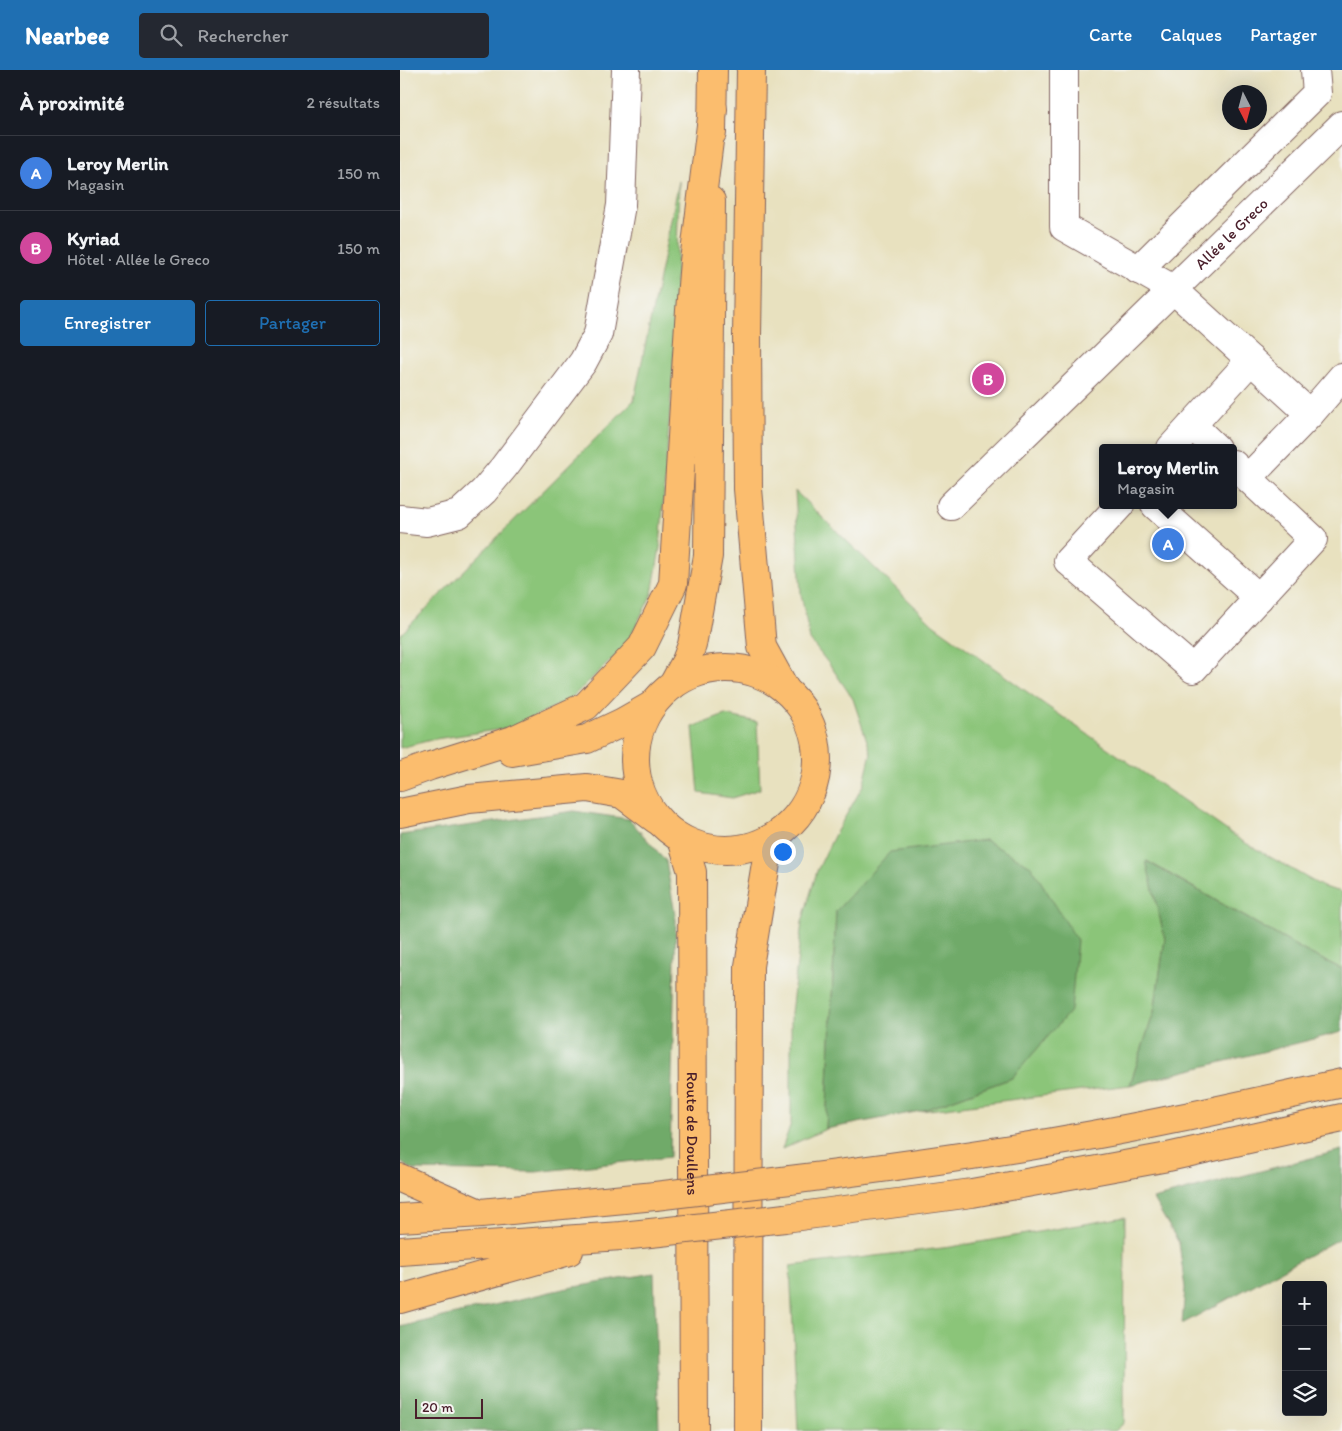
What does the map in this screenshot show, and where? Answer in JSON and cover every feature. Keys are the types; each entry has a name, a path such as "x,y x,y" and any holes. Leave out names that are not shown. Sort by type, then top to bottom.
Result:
{"main road":[{"path":"430,766 587,739 624,722 651,706 673,684 686,661 692,645 708,556 713,70"},
{"path":"400,813 469,799 587,788 622,794 682,839 710,850 741,849 770,839 794,821 810,797 817,768 816,739 805,712 785,690 762,647 748,489 751,70"},
{"path":"400,777 513,740 586,706 642,647 673,584 688,323 712,109"},
{"path":"673,684 701,671 732,668 760,674 785,690"},
{"path":"651,706 638,734 634,764 641,794 658,820"},
{"name":"Route de Doullens","path":"682,839 692,872 694,1431"},
{"path":"748,1431 749,966 770,839"},
{"path":"400,1218 481,1213 655,1196 917,1164 1054,1142 1202,1114 1342,1083"},
{"path":"400,1250 621,1236 784,1218 972,1193 1168,1157 1342,1118"},
{"path":"400,1178 481,1213"},
{"path":"400,1299 621,1236"}],"street":[{"path":"400,519 427,522 459,514 484,491 583,362 598,334 622,205 626,70"},
{"path":"752,102 759,70"},
{"path":"1064,70 1064,227 1173,290 1310,414"},
{"path":"1138,270 1317,93 1315,70"},
{"name":"Allée le Greco","path":"951,506 1341,128"},
{"path":"1175,444 1251,360"},
{"path":"1116,509 1068,561 1194,669 1313,539 1241,471 1310,414 1342,377"},
{"path":"1192,425 1212,444"},
{"path":"1159,509 1259,598"}],"green space":[{"path":"679,181 674,357 660,548 652,594 625,647 569,700 510,728 435,739 400,748 400,635 634,400"},
{"path":"795,491 933,624 1044,704 1242,841 1323,887 1342,892 1342,969 1305,951 1147,861 1165,939 1154,1012 1130,1085 921,1111 1012,1078 836,911 826,1129 782,1149 791,1123 791,1013 802,922 817,871 834,836 863,786 871,753 853,699 810,640 801,594"},
{"path":"725,715 757,722 760,789 732,798 699,793 693,727"},
{"path":"574,811 629,819 666,861 676,920 670,1157 536,1172 413,1170 400,1162 400,835"},
{"path":"985,840 1031,866 1077,940 1071,1010 1012,1078 921,1111 826,1129 836,911 890,852"},
{"path":"1146,861 1305,951 1342,969 1342,1032 1130,1085 1154,1012 1165,939"},
{"path":"1342,1150 1342,1237 1182,1324 1185,1288 1179,1243 1153,1199"},
{"path":"1125,1217 1124,1423 1115,1431 798,1431 790,1266 951,1247"},
{"path":"654,1273 659,1431 400,1431 400,1327 563,1289"}],"place":[{"name":"Kyriad","path":"988,379"},
{"name":"Leroy Merlin","path":"1168,544"}]}
